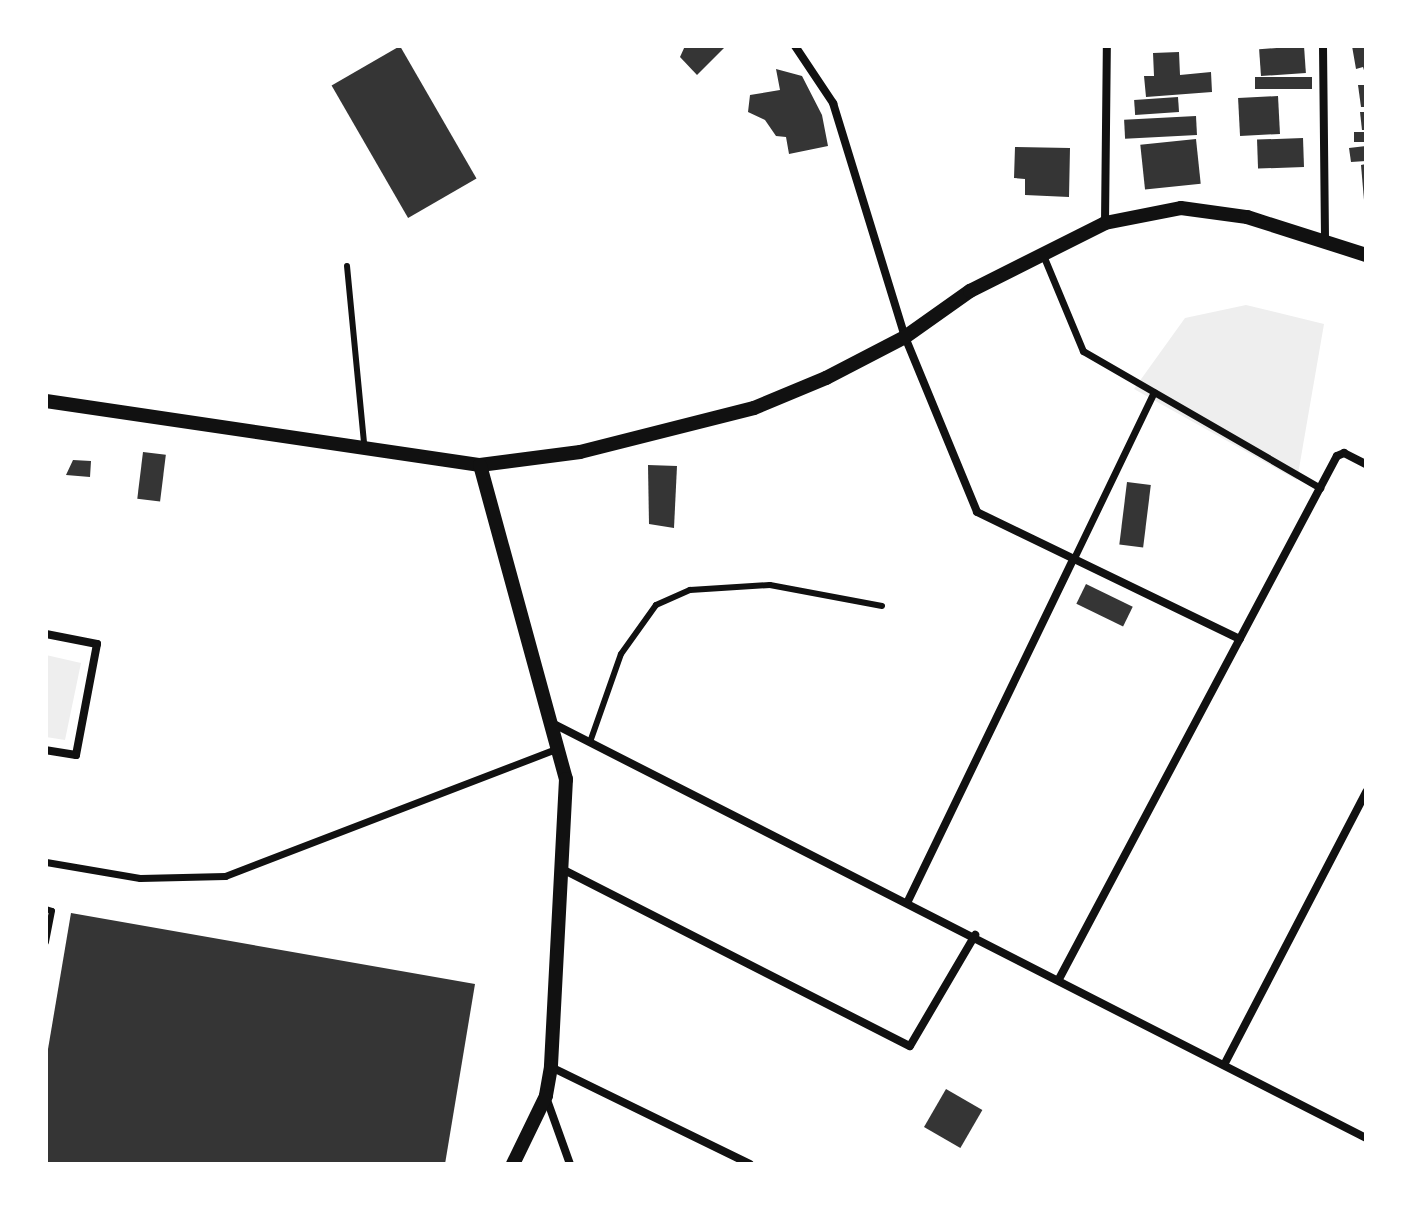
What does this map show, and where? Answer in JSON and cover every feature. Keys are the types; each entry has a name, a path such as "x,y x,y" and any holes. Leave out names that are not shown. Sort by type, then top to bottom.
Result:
{"street":[{"path":"795,46 833,103 905,337 977,512 992,524 1074,558 1240,639"},
{"path":"1105,223 1107,46"},
{"path":"1323,46 1325,241"},
{"path":"46,401 364,444 480,465 580,452 754,408 826,378 905,337 970,291 1041,252 1105,223 1181,208 1247,217 1366,255"},
{"path":"1041,252 1083,351 1320,488"},
{"path":"908,901 1154,392"},
{"path":"1059,979 1341,452 1366,464"},
{"path":"480,465 566,779 564,870 551,1067 546,1096 513,1164"},
{"path":"46,634 97,644 76,755 46,750"},
{"path":"550,722 975,935 1366,1138"},
{"path":"46,862 140,878 225,876 558,748"},
{"path":"1224,1065 1366,792"},
{"path":"564,870 910,1046 975,935"},
{"path":"551,1067 750,1164"},
{"path":"546,1096 570,1164"}],"lane":[{"path":"347,266 364,444"},
{"path":"590,742 621,654 656,605 690,590 770,585 882,606"},
{"path":"46,909 52,911 46,942"}],"shaded area":[{"path":"1246,305 1324,324 1297,480 1134,389 1185,318"},
{"path":"46,655 81,663 65,740 46,737"}],"building":[{"path":"400,46 476,179 408,218 332,86"},
{"path":"685,46 726,46 697,75 680,57"},
{"path":"1304,46 1306,73 1261,76 1259,49"},
{"path":"1352,46 1366,46 1366,77 1363,67 1356,69"},
{"path":"1179,52 1180,75 1211,72 1212,92 1146,97 1144,76 1154,76 1153,53"},
{"path":"776,69 802,76 822,115 828,146 789,154 786,137 776,136 765,120 748,112 750,95 780,90"},
{"path":"1255,77 1312,77 1312,89 1255,89"},
{"path":"1358,85 1366,85 1366,107 1361,107"},
{"path":"1278,96 1280,134 1240,136 1238,98"},
{"path":"1178,97 1179,112 1135,115 1134,100"},
{"path":"1360,112 1366,112 1366,130 1362,130"},
{"path":"1196,116 1197,135 1125,139 1124,120"},
{"path":"1354,132 1366,132 1366,142 1354,142"},
{"path":"1303,138 1304,167 1258,169 1257,140"},
{"path":"1196,139 1201,184 1145,190 1140,145"},
{"path":"1366,146 1366,161 1351,162 1349,148"},
{"path":"1015,147 1070,148 1069,197 1025,195 1025,179 1014,178"},
{"path":"1366,164 1366,200 1364,200 1361,165"},
{"path":"143,452 166,455 160,501 137,499"},
{"path":"73,460 91,461 90,477 66,475"},
{"path":"648,465 677,466 674,528 649,524"},
{"path":"1127,482 1151,485 1143,547 1119,545"},
{"path":"1086,584 1133,607 1123,627 1076,604"},
{"path":"71,913 475,984 445,1164 46,1164 46,1061"},
{"path":"946,1089 982,1110 960,1148 924,1127"}]}
